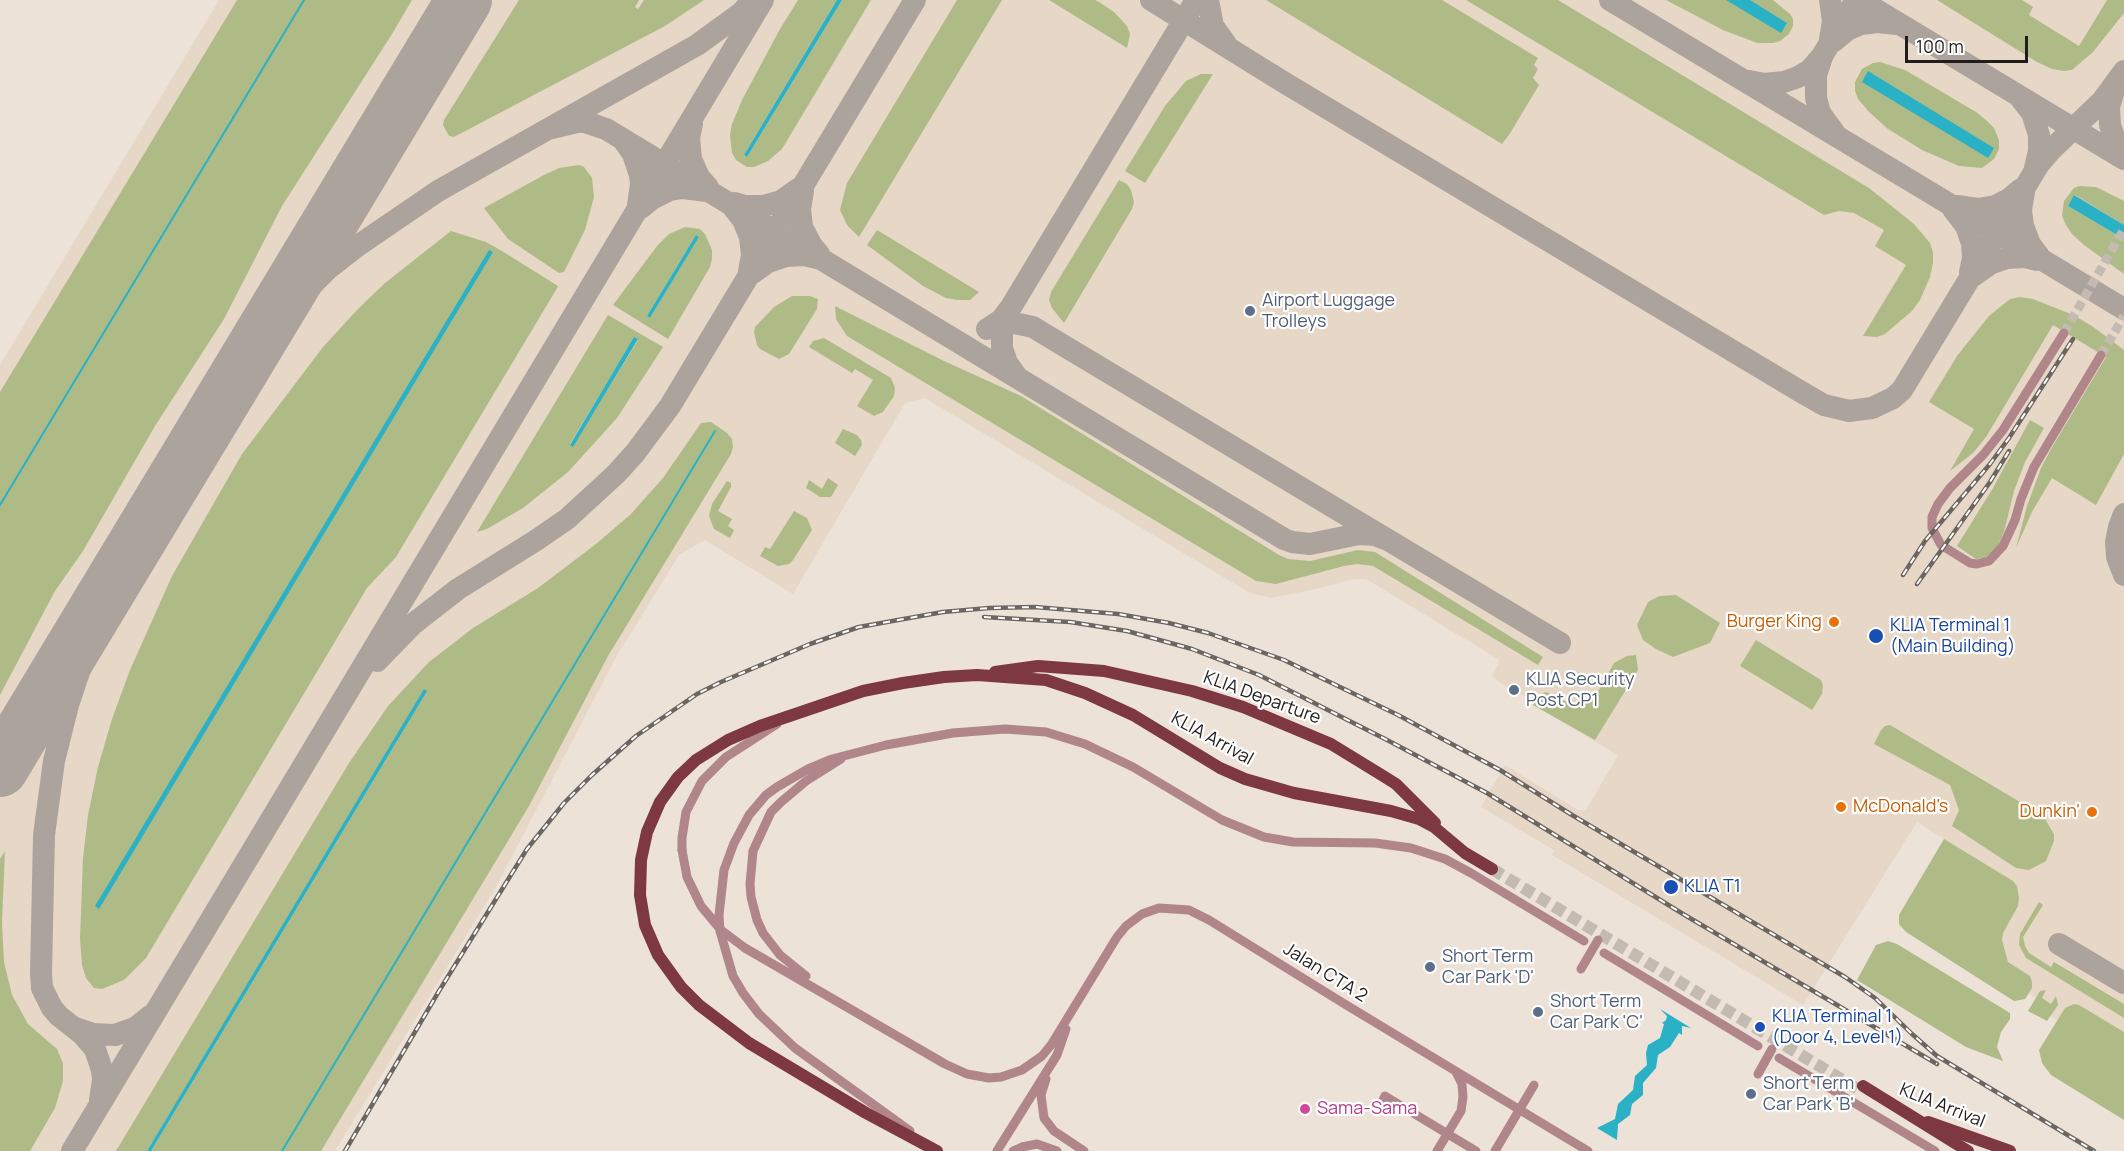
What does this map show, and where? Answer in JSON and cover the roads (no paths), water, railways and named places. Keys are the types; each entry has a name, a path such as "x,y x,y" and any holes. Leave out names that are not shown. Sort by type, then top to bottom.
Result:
{"main road":[{"name":"KLIA Departure","path":"977,675 1038,666 1072,667 1138,678 1192,691 1243,707 1331,744 1396,784 1436,825 1493,867"},
{"path":"938,1151 866,1113 749,1042 699,1005 670,973 658,955 645,925 640,895 641,860 647,832 668,789 686,769 717,746 743,732 863,691 944,677 977,675"},
{"name":"KLIA Arrival","path":"977,675 1046,680 1085,693 1133,715 1220,768 1245,779 1294,794 1391,811 1419,819 1434,827 1465,853 1493,867"},
{"name":"KLIA Arrival","path":"1968,1151 1862,1089 1947,1130 2010,1151"}],"street":[{"path":"2064,333 2003,430 1983,455 1950,488 1932,517 1932,528 1941,545 1970,563 1989,561 2003,546 2016,520 2023,493 2034,467 2101,355"},
{"path":"790,715 726,757 702,781 687,812 682,850 687,877 701,906 721,930 746,948 945,1064 967,1074 989,1078 1017,1072 1042,1056 1072,1010"},
{"path":"938,1151 831,1075 775,1030 743,993 722,943 719,915 724,870 734,843 749,815 766,795 821,762 896,743 973,731 1029,730 1056,735 1085,744 1133,767 1213,815 1264,837 1293,842 1375,843 1411,848 1445,859 1584,941"},
{"path":"840,1001 798,970 771,944 757,920 753,907 750,876 753,851 771,812 806,781 845,755"},
{"name":"Jalan CTA 2","path":"1072,1010 1119,933 1126,926 1150,910 1178,908 1189,910 1588,1151"},
{"path":"1581,969 1598,940"},
{"path":"1604,953 1758,1046"},
{"path":"1072,1010 1043,1086 1042,1111 1048,1125 1054,1131 1084,1151"},
{"path":"1758,1074 1772,1049"},
{"path":"997,1151 1056,1055"},
{"path":"1779,1058 1935,1151"},
{"path":"1437,1151 1461,1111 1462,1084 1456,1071"},
{"path":"1495,1151 1534,1085"},
{"path":"1382,1102 1385,1096 1476,1151"},
{"path":"1013,1151 1037,1144 1058,1151"}],"water":[{"path":"837,0 842,0 747,157 744,155"},
{"path":"1726,0 1750,0 1787,23 1781,33"},
{"path":"1868,71 1994,148 1988,158 1862,82"},
{"path":"2074,195 2124,225 2124,239 2068,206"},
{"path":"696,235 699,237 650,318 647,316"},
{"path":"489,250 493,252 99,909 95,906"},
{"path":"634,337 638,339 573,447 570,445"},
{"path":"424,689 427,691 151,1151 147,1151"},
{"path":"1660,1009 1691,1028 1682,1026 1682,1035 1679,1033 1670,1047 1658,1055 1656,1068 1643,1083 1643,1095 1632,1104 1630,1115 1618,1124 1617,1140 1597,1128 1615,1119 1618,1104 1633,1090 1635,1076 1647,1065 1648,1045 1660,1038 1664,1024 1662,1023 1667,1016"}],"waterway":[{"path":"0,505 304,0"},
{"path":"282,1151 715,431"}],"tunnel":[{"path":"2064,333 2124,229"},
{"path":"2101,355 2124,316"},
{"path":"1492,869 1861,1091"}],"railway":[{"path":"1903,575 1925,541 2009,438 2073,339"},
{"path":"1917,584 1990,482 2009,451"},
{"path":"345,1151 439,991 527,849 564,803 636,736 697,694 721,682 810,644 859,627 943,612 1035,607 1118,614 1208,633 1284,660 1398,715 1500,770 1845,977 1875,998 1937,1056 2094,1151"},
{"path":"984,617 1070,622 1127,631 1192,649 1259,675 1487,793 1683,914 1937,1064"}],"place":[{"name":"Airport Luggage Trolleys","path":"1250,311"},
{"name":"Burger King","path":"1834,622"},
{"name":"KLIA Terminal 1 (Main Building)","path":"1876,636"},
{"name":"KLIA Security Post CP1","path":"1514,690"},
{"name":"McDonald's","path":"1841,807"},
{"name":"Dunkin'","path":"2092,812"},
{"name":"KLIA T1","path":"1671,887"},
{"name":"Short Term Car Park 'D'","path":"1430,967"},
{"name":"Short Term Car Park 'C'","path":"1538,1012"},
{"name":"KLIA Terminal 1 (Door 4, Level 1)","path":"1760,1027"},
{"name":"Short Term Car Park 'B'","path":"1751,1094"},
{"name":"Sama-Sama","path":"1305,1109"}]}
